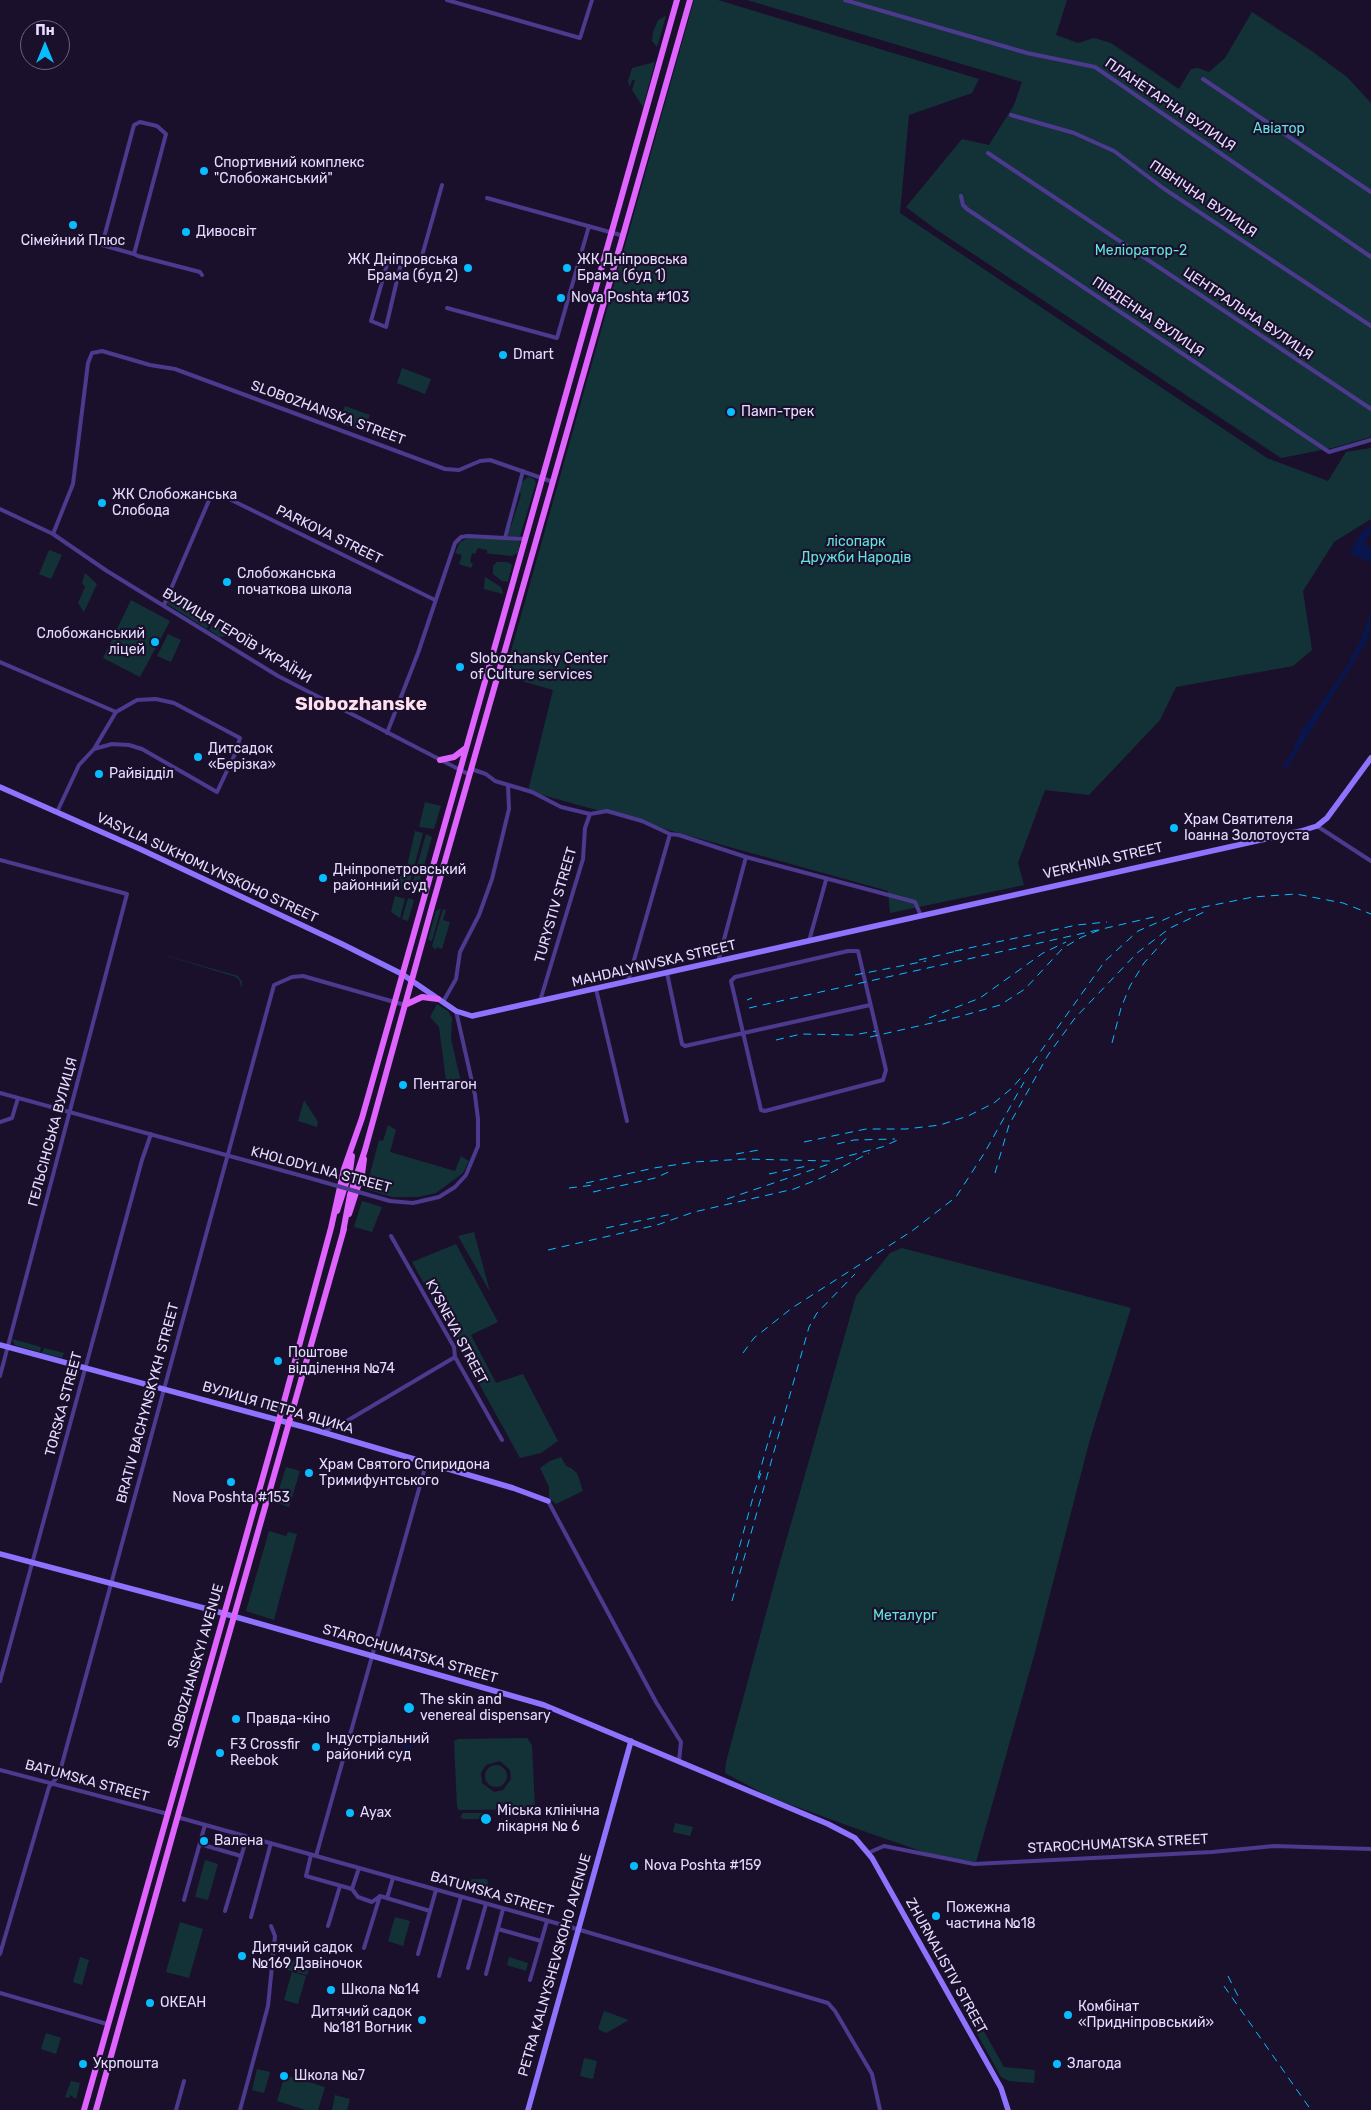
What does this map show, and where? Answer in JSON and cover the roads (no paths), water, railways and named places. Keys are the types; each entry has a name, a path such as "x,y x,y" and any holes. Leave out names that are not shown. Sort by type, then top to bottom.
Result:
{"main road":[{"name":"SLOBOZHANSKYI AVENUE","path":"84,2110 279,1420 331,1228 344,1194 353,1147 613,233 677,0"},
{"name":"SLOBOZHANSKYI AVENUE","path":"96,2110 233,1617 343,1232 350,1195 365,1150 470,772 690,0"},
{"path":"440,760 454,757 466,747"},
{"path":"405,1005 422,997 441,1000"}],"street":[{"path":"447,0 580,38 592,0"},
{"name":"ПЛАНЕТАРНА ВУЛИЦЯ","path":"845,0 1027,53 1095,67 1371,257"},
{"path":"1203,79 1371,192"},
{"name":"ПІВНІЧНА ВУЛИЦЯ","path":"1011,115 1074,133 1114,150 1163,188 1371,326"},
{"path":"134,254 166,134 161,128 145,122 134,125 102,245 138,256 200,272 202,275"},
{"name":"ЦЕНТРАЛЬНА ВУЛИЦЯ","path":"988,153 1371,409"},
{"path":"402,259 386,327 371,321 389,257 402,259 420,263 442,185"},
{"name":"ПІВДЕННА ВУЛИЦЯ","path":"961,196 963,205 967,209 1329,452 1371,440"},
{"path":"487,198 624,236"},
{"path":"447,308 557,338 589,226"},
{"name":"SLOBOZHANSKA STREET","path":"53,534 73,484 88,363 92,353 102,351 150,365 175,369 445,469 459,470 485,459 553,482"},
{"path":"505,538 523,471"},
{"name":"PARKOVA STREET","path":"164,605 213,492 435,600"},
{"name":"ВУЛИЦЯ ГЕРОЇВ УКРАЇНИ","path":"0,509 53,534 108,571 282,678 460,770 486,774 495,781 532,792 561,806 590,814 607,811 642,821 670,834 679,835 746,857 826,880 916,902 921,916"},
{"path":"388,733 455,543 461,537 526,539"},
{"path":"0,662 116,712"},
{"path":"57,812 79,765 94,749 116,712 138,700 156,699 174,703 240,738 240,743 217,792 148,752 129,745 105,746 94,749"},
{"path":"100,739 105,746"},
{"path":"1371,758 1327,818 1317,826 1371,860"},
{"path":"441,1000 456,979 460,952 479,915 492,879 509,809 508,785"},
{"name":"VASYLIA SUKHOMLYNSKOHO STREET","path":"0,787 140,849 402,974"},
{"name":"TURYSTIV STREET","path":"540,1002 583,859 585,828 590,814"},
{"name":"VERKHNIA STREET","path":"921,916 1317,826"},
{"path":"628,982 670,834"},
{"path":"718,962 746,857"},
{"name":"ГЕЛЬСІНСЬКА ВУЛИЦЯ","path":"0,860 127,894 0,1376"},
{"path":"809,941 826,880"},
{"name":"MAHDALYNIVSKA STREET","path":"402,974 456,1011 477,1016 921,916"},
{"path":"858,951 886,1070 883,1080 879,1083 765,1111 761,1110 745,1033 731,981 733,978 818,958 858,951"},
{"path":"667,973 683,1046 870,1005"},
{"name":"BRATIV BACHYNSKYKH STREET","path":"0,1954 49,1787 59,1775 274,985 292,977 303,976 405,1005"},
{"path":"596,989 627,1121"},
{"name":"KHOLODYLNA STREET","path":"0,1093 390,1201 413,1203 439,1197 455,1187 466,1175 478,1146 478,1119 475,1095 456,1011"},
{"path":"0,1122 12,1118 18,1098"},
{"name":"TORSKA STREET","path":"0,1681 142,1160 151,1134"},
{"name":"KYSNEVA STREET","path":"391,1236 454,1347 455,1357 502,1440"},
{"name":"ВУЛИЦЯ ПЕТРА ЯЦИКА","path":"0,1345 279,1420 513,1488 548,1501"},
{"path":"319,1432 340,1425 455,1357"},
{"path":"380,1896 372,1902 358,1898 352,1889 306,1876 314,1855 372,1656 426,1464"},
{"path":"548,1501 656,1702 681,1742 679,1761"},
{"name":"STAROCHUMATSKA STREET","path":"0,1554 224,1614 549,1707 828,1824 855,1838"},
{"name":"PETRA KALNYSHEVSKOHO AVENUE","path":"528,2110 631,1741"},
{"name":"BATUMSKA STREET","path":"0,1770 168,1814"},
{"name":"BATUMSKA STREET","path":"178,1817 547,1921 828,2003 835,2011 872,2074 880,2110"},
{"path":"184,1900 205,1825"},
{"path":"225,1911 247,1837"},
{"name":"ZHURNALISTIV STREET","path":"855,1838 868,1853 1001,2088 1008,2110"},
{"path":"250,1917 271,1843"},
{"path":"200,1844 241,1856"},
{"name":"STAROCHUMATSKA STREET","path":"868,1853 884,1846 974,1864 1212,1852 1274,1846 1371,1849"},
{"path":"352,1889 359,1868"},
{"path":"387,1898 393,1878"},
{"path":"328,1926 340,1886"},
{"path":"418,1954 436,1890"},
{"path":"380,1896 430,1911"},
{"path":"364,1948 380,1896"},
{"path":"440,1976 460,1897"},
{"path":"468,1968 486,1904"},
{"path":"486,1974 503,1909"},
{"path":"530,1980 547,1921"},
{"path":"240,2110 268,2006 275,1936 271,1926"},
{"path":"498,1929 542,1941"},
{"path":"0,1993 107,2024"},
{"path":"176,2110 184,2080"}],"railway":[{"path":"804,1142 866,1129 906,1129 940,1125 968,1116 994,1103 1012,1088 1026,1072 1105,961 1138,931 1184,911 1253,897 1296,894 1343,903 1371,914"},
{"path":"995,1173 1009,1125 1048,1055 1075,1018 1137,953 1170,928 1206,911"},
{"path":"870,1037 958,1017 1000,1005 1025,989 1063,948 1082,937 1102,929 1158,916"},
{"path":"955,951 1077,925 1107,922"},
{"path":"749,1008 1102,929"},
{"path":"1112,1043 1121,1008 1130,986 1144,963 1170,934"},
{"path":"929,1018 980,998 1043,953 1066,942"},
{"path":"919,960 961,950"},
{"path":"855,975 926,961"},
{"path":"747,1000 752,998"},
{"path":"776,1040 801,1034 853,1035 876,1031"},
{"path":"743,1353 754,1338 792,1308 912,1231 956,1197 985,1152 1024,1082"},
{"path":"837,1144 854,1140 895,1139"},
{"path":"586,1183 654,1168 694,1162 745,1159 829,1161 882,1147 900,1139"},
{"path":"736,1154 759,1150"},
{"path":"548,1250 657,1225 694,1212 794,1189 821,1178 869,1153"},
{"path":"727,1199 829,1164"},
{"path":"769,1174 807,1166"},
{"path":"593,1192 655,1178 671,1171"},
{"path":"569,1188 594,1185"},
{"path":"606,1228 672,1214"},
{"path":"732,1601 809,1327 817,1313 855,1274"},
{"path":"758,1478 776,1413"},
{"path":"732,1574 761,1473"},
{"path":"1228,1976 1238,1996"},
{"path":"1224,1986 1311,2110"}],"place":[{"name":"Спортивний комплекс \"Слобожанський\"","path":"204,171"},
{"name":"Сімейний Плюс","path":"73,225"},
{"name":"Дивосвіт","path":"186,232"},
{"name":"ЖК Дніпровська Брама (буд 2)","path":"468,268"},
{"name":"ЖК Дніпровська Брама (буд 1)","path":"567,268"},
{"name":"Nova Poshta #103","path":"561,298"},
{"name":"Dmart","path":"503,355"},
{"name":"Памп-трек","path":"731,412"},
{"name":"ЖК Слобожанська Слобода","path":"102,503"},
{"name":"Cлобожанська початкова школа","path":"227,582"},
{"name":"Слобожанський ліцей","path":"155,642"},
{"name":"Slobozhansky Center of Culture services","path":"460,667"},
{"name":"Дитсадок «Берізка»","path":"198,757"},
{"name":"Райвідділ","path":"99,774"},
{"name":"Храм Святителя Іоанна Золотоуста","path":"1174,828"},
{"name":"Дніпропетровський районний суд","path":"323,878"},
{"name":"Пентагон","path":"403,1085"},
{"name":"Поштове відділення №74","path":"278,1361"},
{"name":"Храм Святого Спиридона Тримифунтського","path":"309,1473"},
{"name":"Nova Poshta #153","path":"231,1482"},
{"name":"The skin and venereal dispensary","path":"409,1708"},
{"name":"Правда-кіно","path":"236,1719"},
{"name":"Індустріальний районий суд","path":"316,1747"},
{"name":"F3 Crossfir Reebok","path":"220,1753"},
{"name":"Ayax","path":"350,1813"},
{"name":"Міська клінічна лікарня № 6","path":"486,1819"},
{"name":"Валена","path":"204,1841"},
{"name":"Nova Poshta #159","path":"634,1866"},
{"name":"Пожежна частина №18","path":"936,1916"},
{"name":"Дитячий садок №169 Дзвіночок","path":"242,1956"},
{"name":"Школа №14","path":"331,1990"},
{"name":"ОКЕАН","path":"150,2003"},
{"name":"Комбінат «Придніпровський»","path":"1068,2015"},
{"name":"Дитячий садок №181 Вогник","path":"422,2020"},
{"name":"Укрпошта","path":"83,2064"},
{"name":"Злагода","path":"1057,2064"},
{"name":"Школа №7","path":"284,2076"}],"district":[{"name":"Slobozhanske","path":"361,705"}],"park label":[{"name":"Авіатор","path":"1279,129"},
{"name":"Меліоратор-2","path":"1141,251"},
{"name":"лісопарк Дружби Народів","path":"856,550"},
{"name":"Металург","path":"905,1616"}]}
